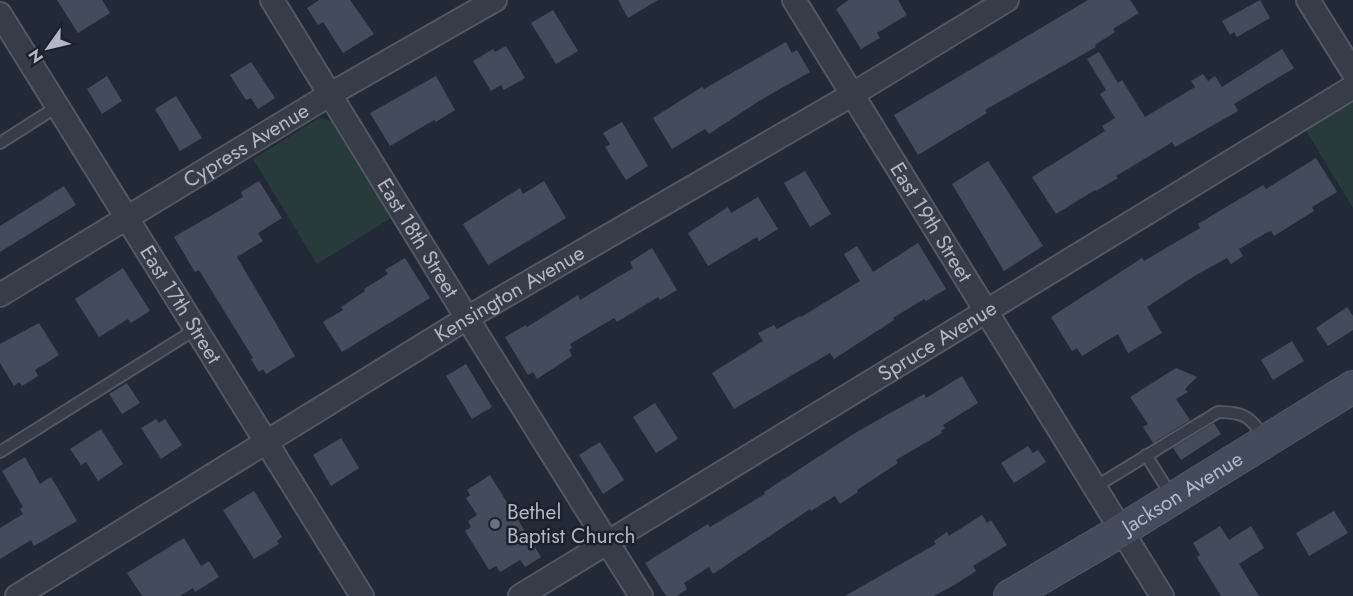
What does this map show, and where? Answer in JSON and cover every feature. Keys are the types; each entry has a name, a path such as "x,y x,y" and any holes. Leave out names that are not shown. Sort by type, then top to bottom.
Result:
{"street":[{"name":"East 18th Street","path":"272,0 641,596"},
{"name":"Cypress Avenue","path":"0,295 329,94 495,0"},
{"name":"East 19th Street","path":"794,0 1162,596"},
{"name":"Kensington Avenue","path":"17,596 467,318 853,94 1007,0"},
{"path":"1308,0 1353,72"},
{"name":"East 17th Street","path":"0,14 362,596"},
{"name":"Spruce Avenue","path":"520,596 1353,87"},
{"name":"Jackson Avenue","path":"1010,596 1122,530 1353,387"}],"lane":[{"path":"0,143 58,106"},
{"path":"0,452 196,329"},
{"path":"1095,487 1218,412 1236,412 1251,419 1266,440"},
{"path":"1146,455 1173,498"}],"shaded area":[{"path":"1353,101 1353,208 1305,129"},
{"path":"319,118 332,123 391,218 317,264 253,159"}],"building":[{"path":"57,0 102,0 110,13 78,33"},
{"path":"319,0 350,0 374,34 343,53 323,22 318,25 307,8"},
{"path":"618,0 658,0 628,18"},
{"path":"849,0 898,0 907,15 877,33 880,38 861,49 836,9"},
{"path":"1088,0 1130,0 1139,13 1113,29 1115,32 1095,45 1096,47 985,110 987,113 918,155 894,115"},
{"path":"1260,0 1270,18 1237,37 1234,32 1230,35 1222,21"},
{"path":"553,10 578,51 556,64 531,23"},
{"path":"786,42 792,53 797,50 810,72 759,101 709,134 705,129 672,149 653,118 702,87 704,89"},
{"path":"506,46 525,78 504,90 501,85 491,91 473,61 493,49 495,52"},
{"path":"1282,49 1294,68 1234,104 1238,111 1175,147 1172,142 1116,176 1118,178 1056,214 1032,177 1105,131 1102,126 1115,118 1100,94 1106,90 1087,59 1099,52 1118,83 1122,80 1145,117 1195,87 1191,81 1203,74 1208,81 1215,76 1222,87"},
{"path":"251,62 275,98 258,109 251,98 246,100 230,75"},
{"path":"107,76 122,101 102,114 87,89"},
{"path":"436,76 455,110 390,146 370,113"},
{"path":"176,96 202,138 180,151 155,109"},
{"path":"622,122 648,166 626,180 605,147 610,144 603,133"},
{"path":"1316,158 1337,192 1312,207 1314,211 1274,236 1271,231 1239,249 1243,256 1231,264 1227,258 1147,307 1162,333 1128,353 1118,334 1082,356 1077,348 1072,351 1051,317 1142,258 1144,261 1200,228 1198,224 1216,213 1263,185 1266,189"},
{"path":"988,161 1043,246 1004,271 952,184"},
{"path":"805,171 831,214 810,227 784,183"},
{"path":"259,181 282,218 258,233 263,241 237,257 295,356 266,374 263,369 259,372 251,359 253,358 199,270 195,272 174,237 243,197 241,192"},
{"path":"544,181 566,218 488,265 463,224 520,188 523,194"},
{"path":"64,186 76,205 0,252 0,226"},
{"path":"758,197 778,229 759,241 757,237 708,266 688,233 728,207 731,213"},
{"path":"918,243 946,289 893,318 894,320 834,359 830,353 734,409 712,373 763,341 758,333 774,325 777,329 801,317 860,281 844,254 857,246 873,272"},
{"path":"652,248 677,290 660,300 658,297 617,322 614,318 570,344 572,348 569,350 572,356 537,379 533,372 528,375 505,337 526,325 527,327 578,295 580,300 633,268 630,262"},
{"path":"405,258 430,298 342,352 323,322 343,310 341,307 388,274 385,270"},
{"path":"123,268 150,311 131,323 128,319 99,337 75,299"},
{"path":"1347,307 1353,316 1353,330 1328,346 1316,328"},
{"path":"39,323 59,355 35,370 38,376 22,386 19,382 14,386 0,363 0,344"},
{"path":"1292,341 1304,361 1273,380 1261,360"},
{"path":"466,364 492,407 472,419 446,376"},
{"path":"1176,368 1197,377 1185,389 1188,392 1176,399 1190,420 1153,443 1143,427 1148,424 1130,397"},
{"path":"962,376 978,403 943,425 945,428 941,431 942,433 896,460 898,463 840,504 835,496 811,511 810,509 713,574 709,567 684,583 687,589 677,596 666,596 645,563 708,524 710,527 765,494 764,492 855,433 924,394 926,398"},
{"path":"127,383 140,403 122,414 109,394"},
{"path":"655,403 678,439 656,453 633,417"},
{"path":"156,419 159,423 165,419 182,445 161,459 141,428"},
{"path":"1214,423 1221,434 1181,460 1173,448"},
{"path":"101,429 123,464 98,481 86,462 81,465 70,449"},
{"path":"341,438 359,468 331,486 313,455"},
{"path":"600,442 624,480 603,494 579,455"},
{"path":"1028,446 1033,453 1038,450 1046,462 1014,483 1001,463"},
{"path":"25,457 40,484 51,477 77,521 34,546 31,540 0,559 0,528 23,514 20,509 23,507 2,471"},
{"name":"Bethel Baptist Church","path":"490,475 541,557 525,567 520,560 500,572 496,566 489,570 465,531 471,527 468,521 477,515 466,498 470,495 467,490"},
{"path":"254,491 282,537 277,541 279,544 254,559 223,510"},
{"path":"1334,511 1348,533 1309,556 1296,533"},
{"path":"982,515 987,523 991,520 1007,545 973,566 976,571 956,584 934,596 845,596 936,544 934,541 947,532 949,536"},
{"path":"1220,526 1229,540 1251,526 1264,548 1239,564 1259,596 1221,596 1197,557 1200,555 1193,543"},
{"path":"184,538 201,566 209,561 219,577 195,592 193,588 180,596 142,596 127,573"}],"place":[{"name":"Bethel Baptist Church","path":"495,524"}]}
